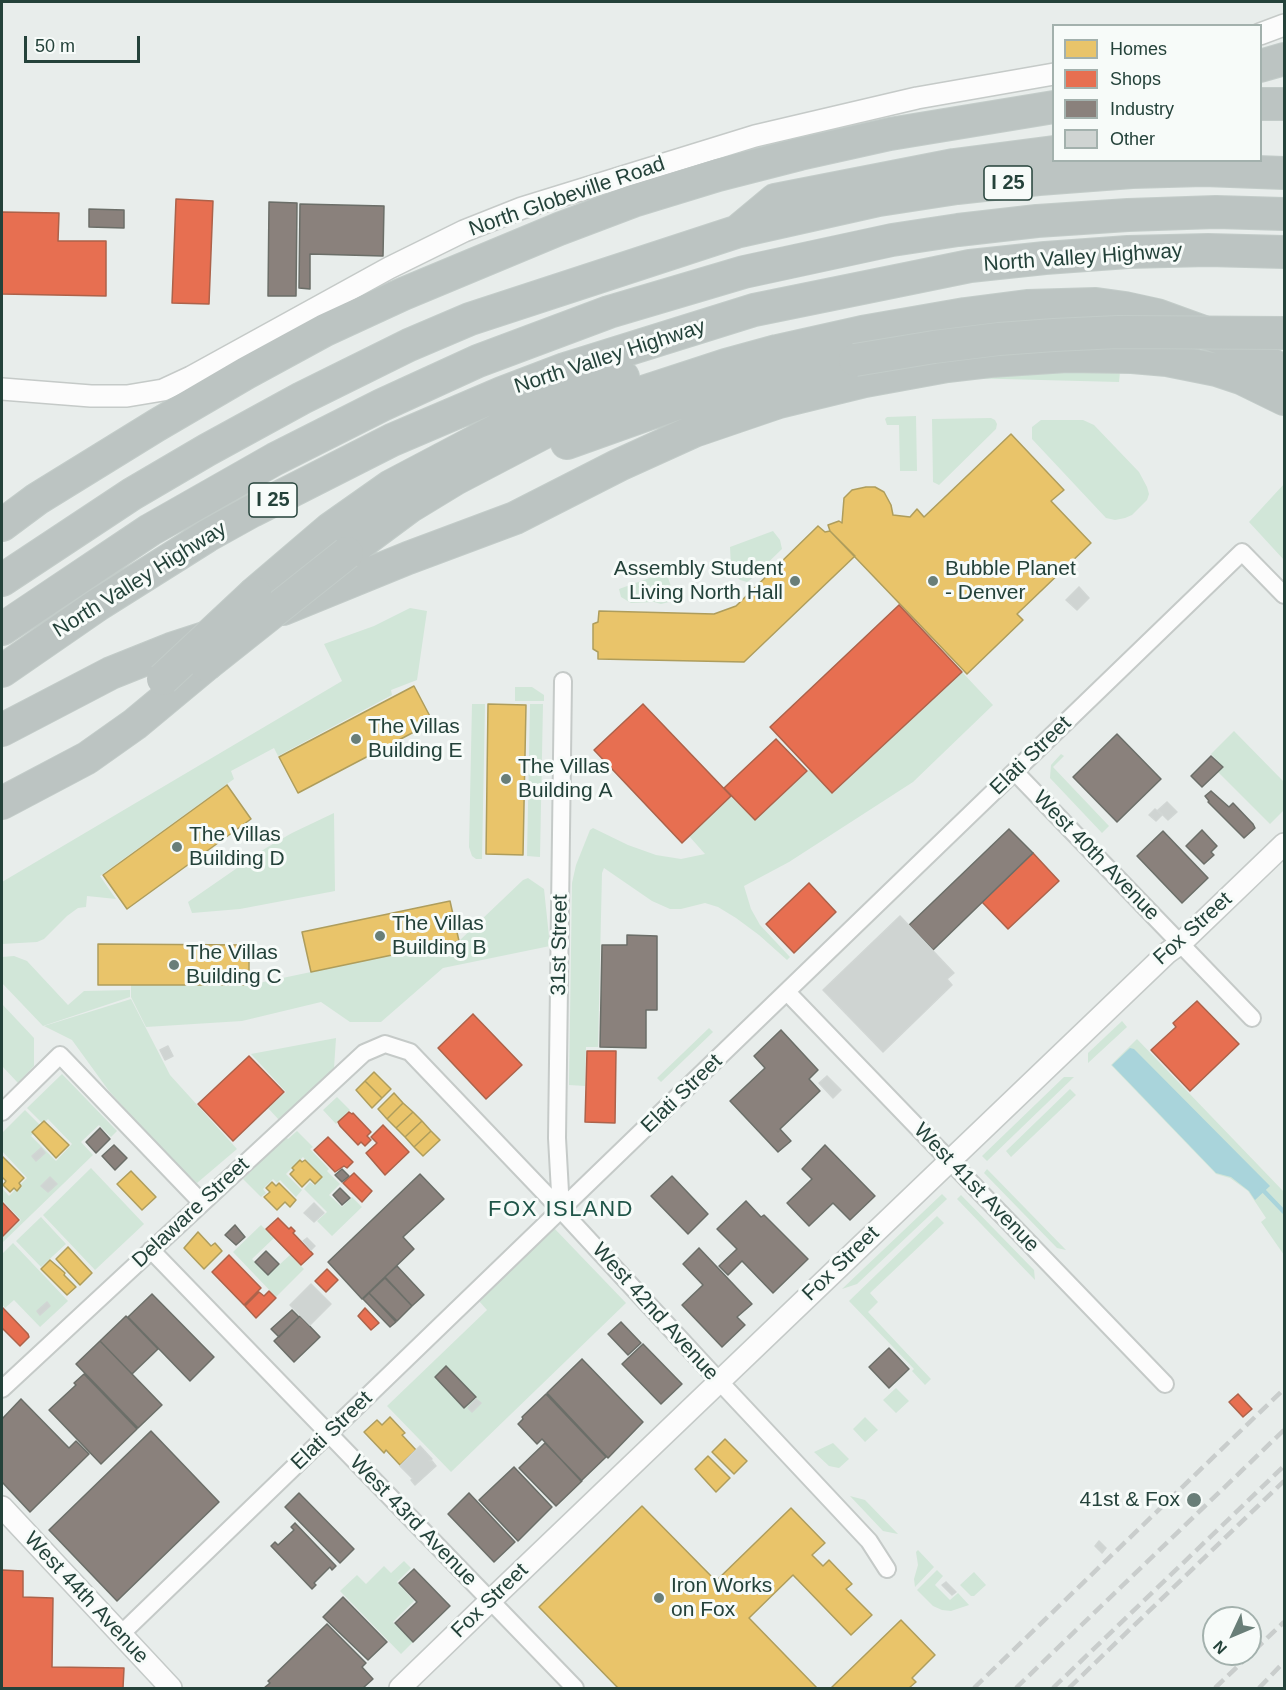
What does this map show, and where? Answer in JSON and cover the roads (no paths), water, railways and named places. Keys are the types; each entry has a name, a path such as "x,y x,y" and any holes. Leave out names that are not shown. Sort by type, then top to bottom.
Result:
{"highway":[{"path":"1262,65 1284,59"},
{"path":"1262,104 1284,103"},
{"path":"1262,110 1284,103"},
{"path":"2,525 37,500 157,425 325,330 413,289 559,229 633,201 718,175 800,154 890,134 1052,107"},
{"path":"736,232 775,200 954,165 1052,152"},
{"name":"I 25","path":"2,580 132,494 207,450 302,398 409,345 470,319 736,232 879,200 1027,180 1132,172 1204,170 1284,172"},
{"path":"2,628 150,530 275,459 382,405 478,361 609,312 754,269 892,240 958,230 1128,214 1284,214"},
{"name":"North Valley Highway","path":"2,671 99,604 207,536 300,486 392,440 565,369 754,310 970,266 1128,252 1208,250 1284,252"},
{"path":"2,802 87,758 135,723 409,507 489,460 541,434 614,402 671,382 777,351 903,324 1027,306 1096,304 1157,315 1248,348 1284,372"},
{"path":"2,802 32,784 94,740 321,536 391,486 522,417 573,394 713,347 754,310"},
{"path":"358,545 423,506 468,484 566,443 693,398 737,389 801,371 855,360 999,339 1118,332 1284,333"},
{"path":"2,730 111,673 171,649 244,625 408,558 515,518 628,461 694,431 779,402 865,381 947,366 1067,356 1132,357 1176,361 1241,378 1284,399"},
{"path":"408,558 737,389"}],"street":[{"path":"1262,33 1284,25"},
{"name":"North Globeville Road","path":"2,389 91,396 127,396 163,390 400,263 464,231 522,208 755,136 918,98 1052,74"},
{"name":"Elati Street","path":"120,1635 1242,552 1284,595"},
{"name":"31st Street","path":"561,1210 557,1138 563,681"},
{"name":"West 40th Avenue","path":"1015,772 1252,1018"},
{"name":"Fox Street","path":"400,1689 718,1382 1284,844"},
{"name":"West 41st Avenue","path":"787,992 1165,1384"},
{"name":"West 42nd Avenue","path":"386,1044 410,1052 561,1210 718,1382 869,1541 887,1569"},
{"name":"Delaware Street","path":"2,1389 364,1053 386,1044"},
{"path":"2,1112 60,1055 202,1203"},
{"name":"West 43rd Avenue","path":"151,1251 575,1689"},
{"name":"West 44th Avenue","path":"2,1507 171,1689"}],"water":[{"path":"1130,1048 1134,1049 1270,1186 1255,1200 1249,1191 1231,1177 1216,1173 1112,1065"}],"waterway":[{"path":"1261,1188 1284,1212"}],"railway":[{"path":"974,1688 1284,1389"},
{"path":"1016,1688 1284,1430"},
{"path":"1053,1688 1284,1466"},
{"path":"1069,1688 1284,1481"},
{"path":"1215,1688 1284,1622"},
{"path":"1259,1688 1284,1662"}],"place":[{"name":"Assembly Student Living North Hall","path":"795,581"},
{"name":"Bubble Planet - Denver","path":"933,581"},
{"name":"The Villas Building E","path":"356,739"},
{"name":"The Villas Building A","path":"506,779"},
{"name":"The Villas Building D","path":"177,847"},
{"name":"The Villas Building B","path":"380,936"},
{"name":"The Villas Building C","path":"174,965"},
{"name":"41st & Fox","path":"1194,1500"},
{"name":"Iron Works on Fox","path":"659,1598"}],"district":[{"name":"FOX ISLAND","path":"561,1210"}]}
